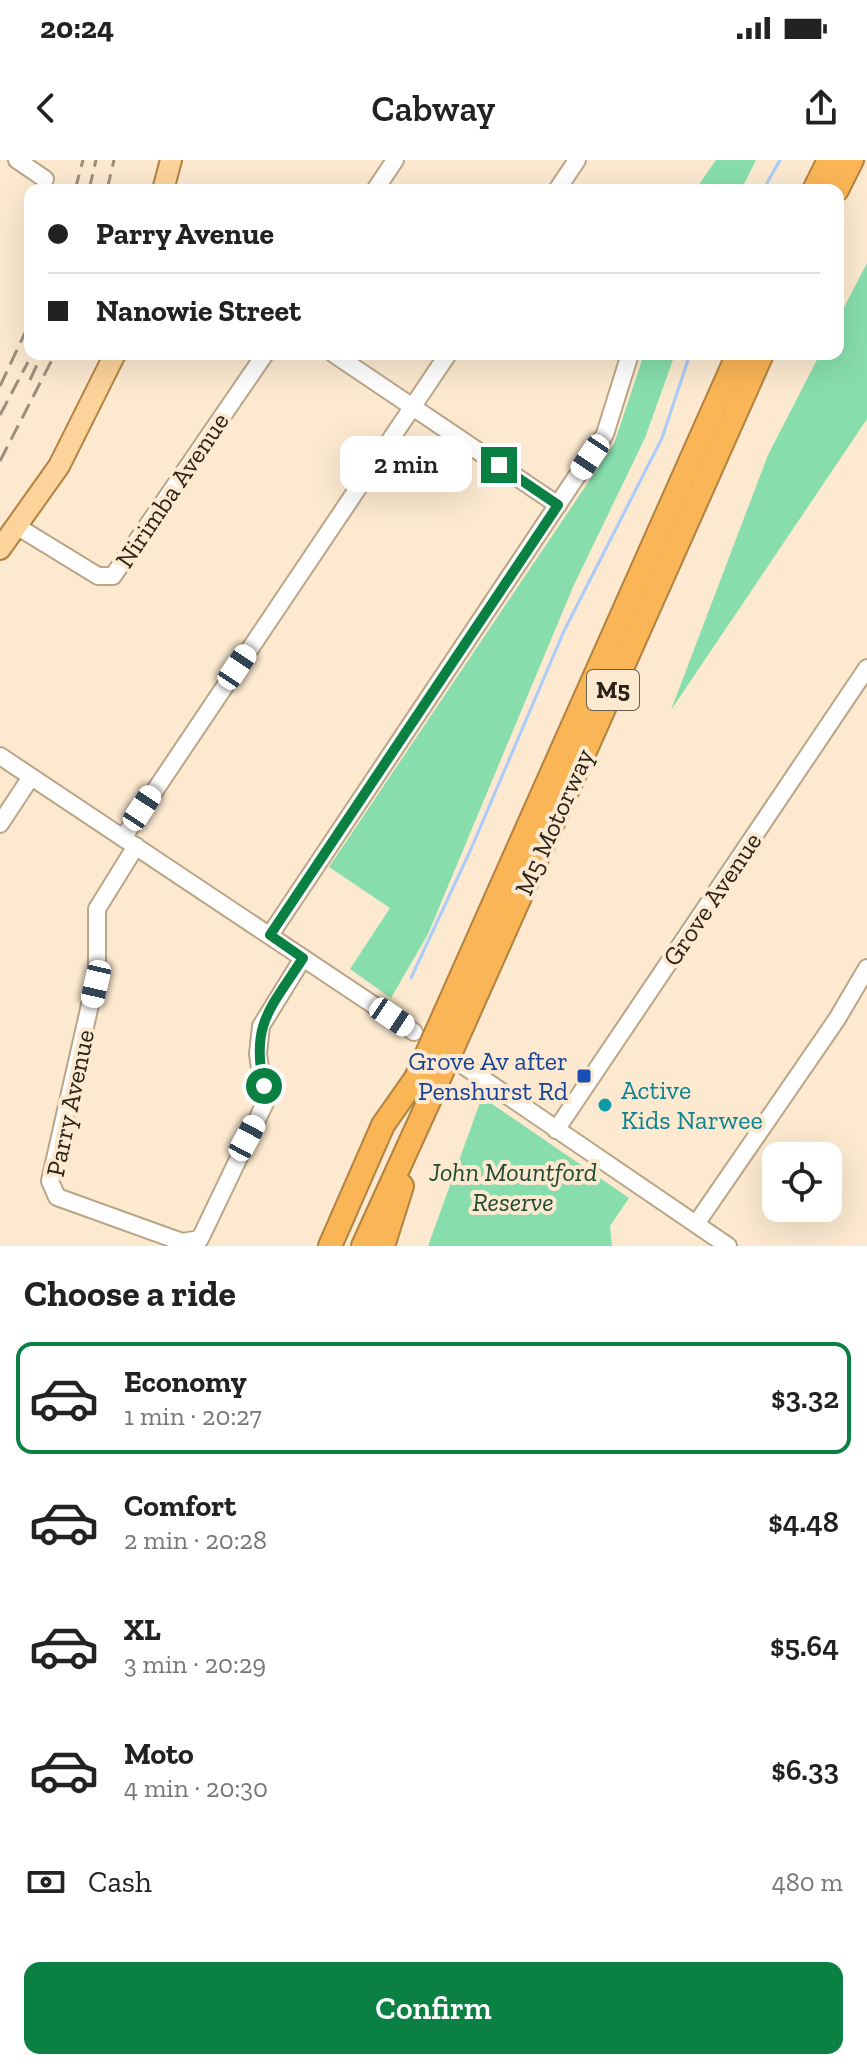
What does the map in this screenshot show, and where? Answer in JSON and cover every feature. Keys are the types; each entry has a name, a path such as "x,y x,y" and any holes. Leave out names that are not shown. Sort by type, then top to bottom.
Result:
{"highway":[{"path":"817,184 829,160"},
{"path":"840,184 852,160"},
{"name":"M5 Motorway","path":"454,1019 735,360"},
{"name":"M5 Motorway","path":"344,1246 425,1084 759,360"},
{"path":"383,1246 425,1084"},
{"name":"M5 Motorway","path":"363,1246 425,1084"},
{"name":"M5","path":"330,1246 383,1125 425,1084"}],"main road":[{"path":"165,184 171,160"},
{"path":"0,549 18,527 76,435 112,360"}],"street":[{"path":"17,160 45,179"},
{"path":"379,184 395,160"},
{"path":"561,184 577,160"},
{"name":"Nirimba Avenue","path":"18,527 98,576 113,576 261,360"},
{"path":"343,360 558,505"},
{"path":"129,842 444,360"},
{"path":"270,935 605,434 628,360"},
{"name":"Grove Avenue","path":"556,1130 867,668"},
{"path":"0,756 414,1032"},
{"path":"0,824 31,777"},
{"name":"Parry Avenue","path":"129,842 97,909 96,984 50,1181 57,1197 182,1242 200,1239 265,1103 258,1054 261,1026 303,958"},
{"path":"696,1224 837,1019 867,968"},
{"path":"464,1066 728,1246"}],"green space":[{"path":"716,160 756,160 744,184 699,184"},
{"path":"867,263 867,419 671,710 768,455 817,360 844,360 844,307"},
{"path":"642,360 673,360 645,438 573,587 428,934 391,998 350,969 390,908 329,867 614,444"},
{"name":"John Mountford Reserve","path":"482,1097 629,1198 610,1226 612,1246 428,1246"}],"waterway":[{"path":"766,184 780,160"},
{"path":"411,978 471,849 564,631 662,438 688,360"}],"railway":[{"path":"77,184 83,160"},
{"path":"90,184 96,160"},
{"path":"108,184 114,160"},
{"path":"0,386 24,335"},
{"path":"30,380 39,360"},
{"path":"0,461 52,360"},
{"path":"0,415 28,362"}],"place":[{"name":"Grove Av after Penshurst Rd","path":"584,1076"},
{"name":"Active Kids Narwee","path":"605,1105"}],"route":[{"path":"264,1086 258,1054 261,1026 303,958 270,935 558,505 499,465"}]}
